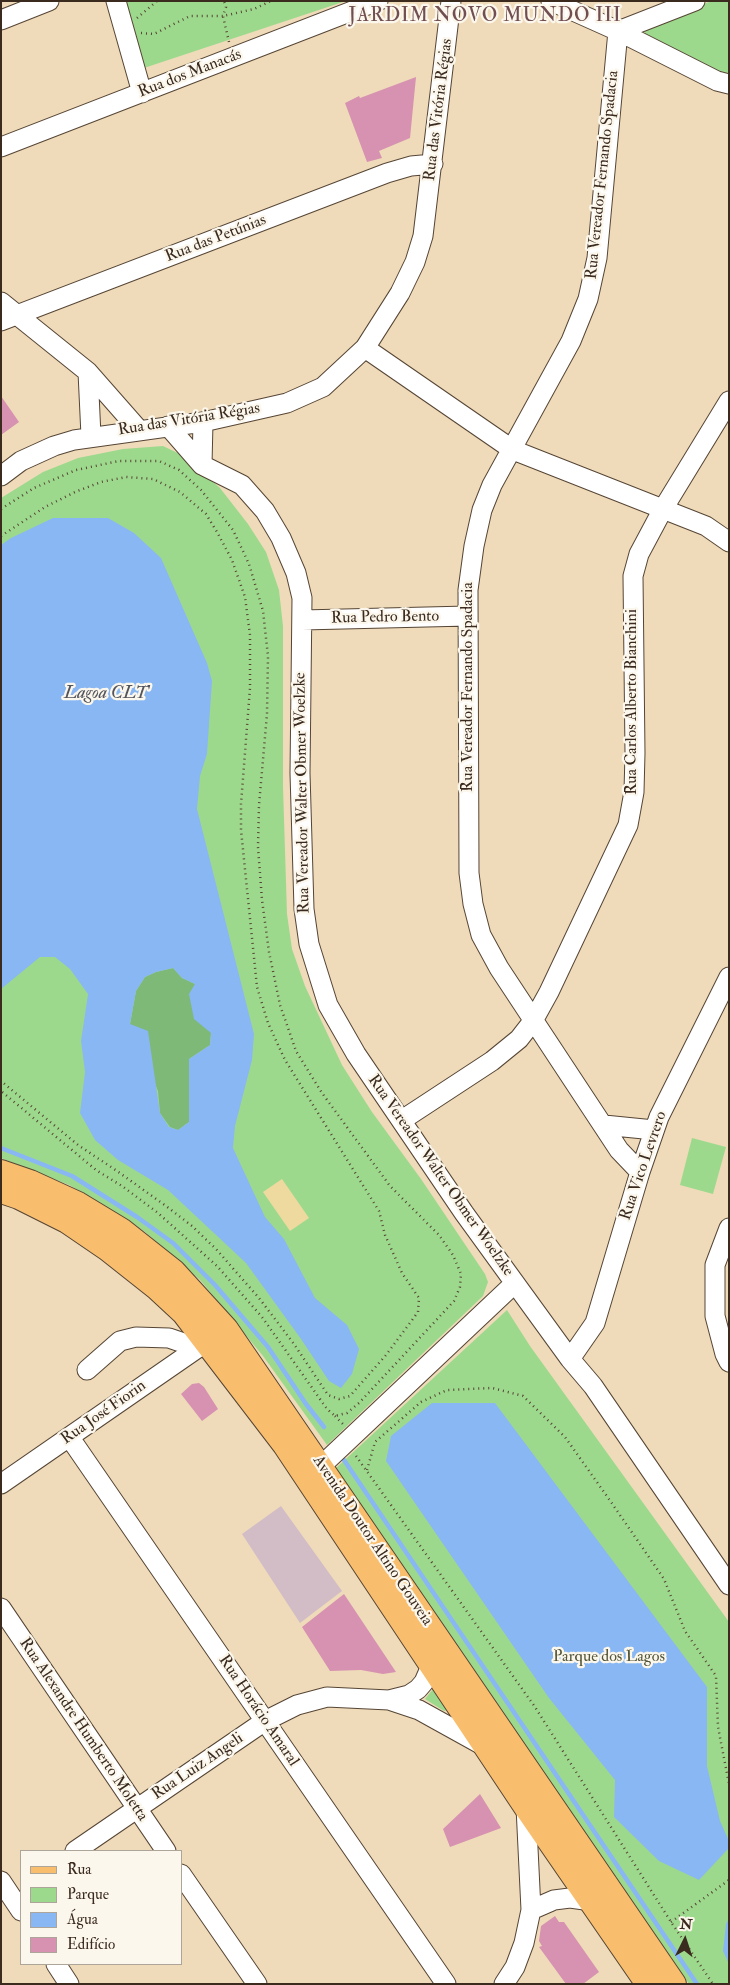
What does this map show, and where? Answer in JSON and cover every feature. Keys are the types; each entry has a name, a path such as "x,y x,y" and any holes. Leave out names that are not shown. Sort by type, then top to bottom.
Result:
{"main road":[{"name":"Avenida Doutor Altino Gouveia","path":"1,1172 30,1182 78,1204 121,1230 174,1272 210,1340 285,1445 484,1746 648,1984"},
{"name":"Avenida Doutor Altino Gouveia","path":"1,1191 19,1197 67,1221 108,1249 156,1287 210,1340 321,1466 674,1984"}],"street":[{"path":"1,20 49,1"},
{"path":"116,1 142,93"},
{"name":"Rua dos Manacás","path":"1,147 378,1"},
{"name":"Rua das Vitória Régias","path":"1,476 21,461 54,446 91,436 203,422 287,403 323,387 365,348 400,293 415,262 423,236 451,1"},
{"path":"618,31 695,1"},
{"path":"560,3 684,66 717,81 729,84"},
{"name":"Rua Vereador Fernando Spadacia","path":"618,31 597,258 588,299 571,341 513,450 492,485 482,510 474,546 468,590 469,873 473,904 481,936 499,968 619,1150 640,1172"},
{"name":"Rua das Petúnias","path":"9,319 387,173 411,166 433,164"},
{"path":"1,302 9,319 88,372 140,430"},
{"path":"365,348 513,450 706,526 729,542"},
{"path":"88,372 91,436"},
{"name":"Rua Carlos Alberto Bianchini","path":"402,1120 492,1061 519,1038 534,1020 628,826 634,792 635,753 633,576 639,554 663,509 729,401"},
{"path":"202,465 203,422"},
{"name":"Rua Vereador Walter Obmer Woelzke","path":"168,426 202,465 242,485 265,511 281,538 296,573 302,598 300,773 304,909 309,944 328,1006 356,1054 515,1283 570,1359 593,1386 729,1585"},
{"name":"Rua Pedro Bento","path":"302,620 468,616"},
{"name":"Rua Vico Levrero","path":"570,1359 595,1323 640,1172 659,1117 729,977"},
{"path":"604,1125 654,1130"},
{"path":"729,1228 715,1265 715,1316 729,1362"},
{"name":"Rua Vereador Walter Obmer Woelzke","path":"321,1466 515,1283"},
{"path":"87,1370 120,1341 136,1337 210,1340"},
{"name":"Rua José Fiorin","path":"1,1484 210,1340"},
{"name":"Rua Horácio Amaral","path":"70,1438 446,1984"},
{"path":"285,1445 295,1452 306,1466 314,1468 321,1466"},
{"name":"Rua Alexandre Humberto Moletta","path":"1,1608 165,1850"},
{"name":"Rua Luiz Angeli","path":"389,1700 409,1695 418,1690 431,1666"},
{"name":"Rua Luiz Angeli","path":"76,1850 265,1721 296,1705 327,1697 389,1700 419,1710 484,1746"},
{"path":"484,1746 505,1735"},
{"path":"504,1984 515,1967 524,1943 531,1910 526,1807"},
{"path":"182,1875 257,1984"},
{"path":"9,1891 20,1909"},
{"path":"531,1910 554,1900 570,1898 592,1901"},
{"path":"57,1965 69,1984"}],"path":[{"path":"126,34 157,1"},
{"path":"224,1 226,7 223,16 232,58"},
{"path":"126,34 154,34 190,16 223,16 254,9 271,1"},
{"path":"1,509 34,488 76,470 119,461 159,461 179,470 201,490 233,530 249,564 260,601 267,647 267,714 259,805 258,847 262,900 269,952 280,1004 296,1051 322,1093 390,1186 439,1235 453,1255 461,1274 460,1288 454,1301 359,1403 348,1413 335,1416 327,1409 262,1317 218,1266 158,1213 122,1186 96,1170 1,1091"},
{"path":"1,536 45,508 75,492 100,482 126,477 153,479 180,492 206,514 221,539 232,560 245,597 250,635 250,688 241,804 241,830 257,987 268,1023 285,1060 379,1211 384,1236 402,1273 419,1298 418,1312 386,1355 350,1396 339,1399 328,1395 294,1344 259,1298 216,1248 166,1206 117,1170 78,1145 1,1081"},
{"path":"713,1984 671,1922 535,1707 367,1470 375,1442 421,1402 447,1390 492,1388 523,1396 565,1437 664,1580 685,1631 716,1676 718,1727 729,1784"},
{"path":"671,1922 729,1880"}],"shaded area":[{"path":"281,1506 342,1591 300,1623 242,1534"}],"green space":[{"path":"125,1 346,1 141,69"},
{"path":"712,1 729,1 729,78 645,37 645,27 648,23"},
{"path":"163,446 184,456 220,488 248,524 266,552 279,590 283,626 283,787 287,914 292,949 305,986 342,1065 372,1112 421,1179 485,1274 488,1282 483,1296 327,1445 263,1356 200,1280 145,1232 104,1205 69,1185 1,1158 1,498 43,472 78,458 123,449"},
{"path":"173,968 182,978 195,984 211,1033 210,1045 189,1059 189,1122 178,1130 170,1127 160,1113 158,1091 130,1024 136,991 145,977"},
{"path":"692,1138 726,1147 713,1194 680,1185"},
{"name":"Parque dos Lagos","path":"507,1310 530,1346 729,1622 729,1984 689,1984 336,1468"},
{"path":"433,1689 447,1710 444,1711 425,1699"}],"sand":[{"path":"282,1179 309,1218 290,1231 263,1192"}],"water":[{"name":"Lagoa CLT","path":"53,518 108,518 134,533 161,558 207,663 212,681 207,754 200,776 197,809 254,1034 252,1060 235,1126 233,1148 265,1217 284,1239 315,1298 347,1325 359,1349 352,1374 341,1388 329,1381 246,1263 168,1190 118,1160 95,1140 80,1113 85,1072 81,1041 88,994 70,969 55,957 40,957 1,989 1,545 11,538","holes":["173,968 182,978 195,984 189,994 194,1019 211,1033 210,1045 189,1059 189,1122 178,1130 169,1127 160,1113 148,1031 130,1024 136,991 145,977"]},
{"name":"Parque dos Lagos","path":"432,1403 495,1403 707,1687 707,1766 720,1821 729,1841 729,1848 699,1880 659,1861 614,1817 615,1780 549,1698 386,1461 391,1436"},
{"path":"729,1918 729,1964 723,1951 726,1924"}],"building":[{"path":"416,77 410,138 379,151 382,158 367,162 345,103 359,96 360,98"},
{"path":"1,396 19,422 1,435"},
{"path":"199,1383 204,1387 218,1409 202,1421 181,1394 192,1384"},
{"path":"344,1594 396,1672 383,1674 361,1670 330,1671 302,1627"},
{"path":"480,1794 501,1828 450,1847 443,1829"},
{"path":"555,1916 559,1922 564,1922 599,1972 583,1984 566,1984 539,1947 542,1946 539,1941 541,1926"}],"waterway":[{"path":"1,1148 72,1176 137,1217 173,1243 215,1285 268,1347 306,1404 324,1427"},
{"path":"344,1460 697,1984"}],"district":[{"name":"JARDIM NOVO MUNDO III","path":"485,17"}]}
